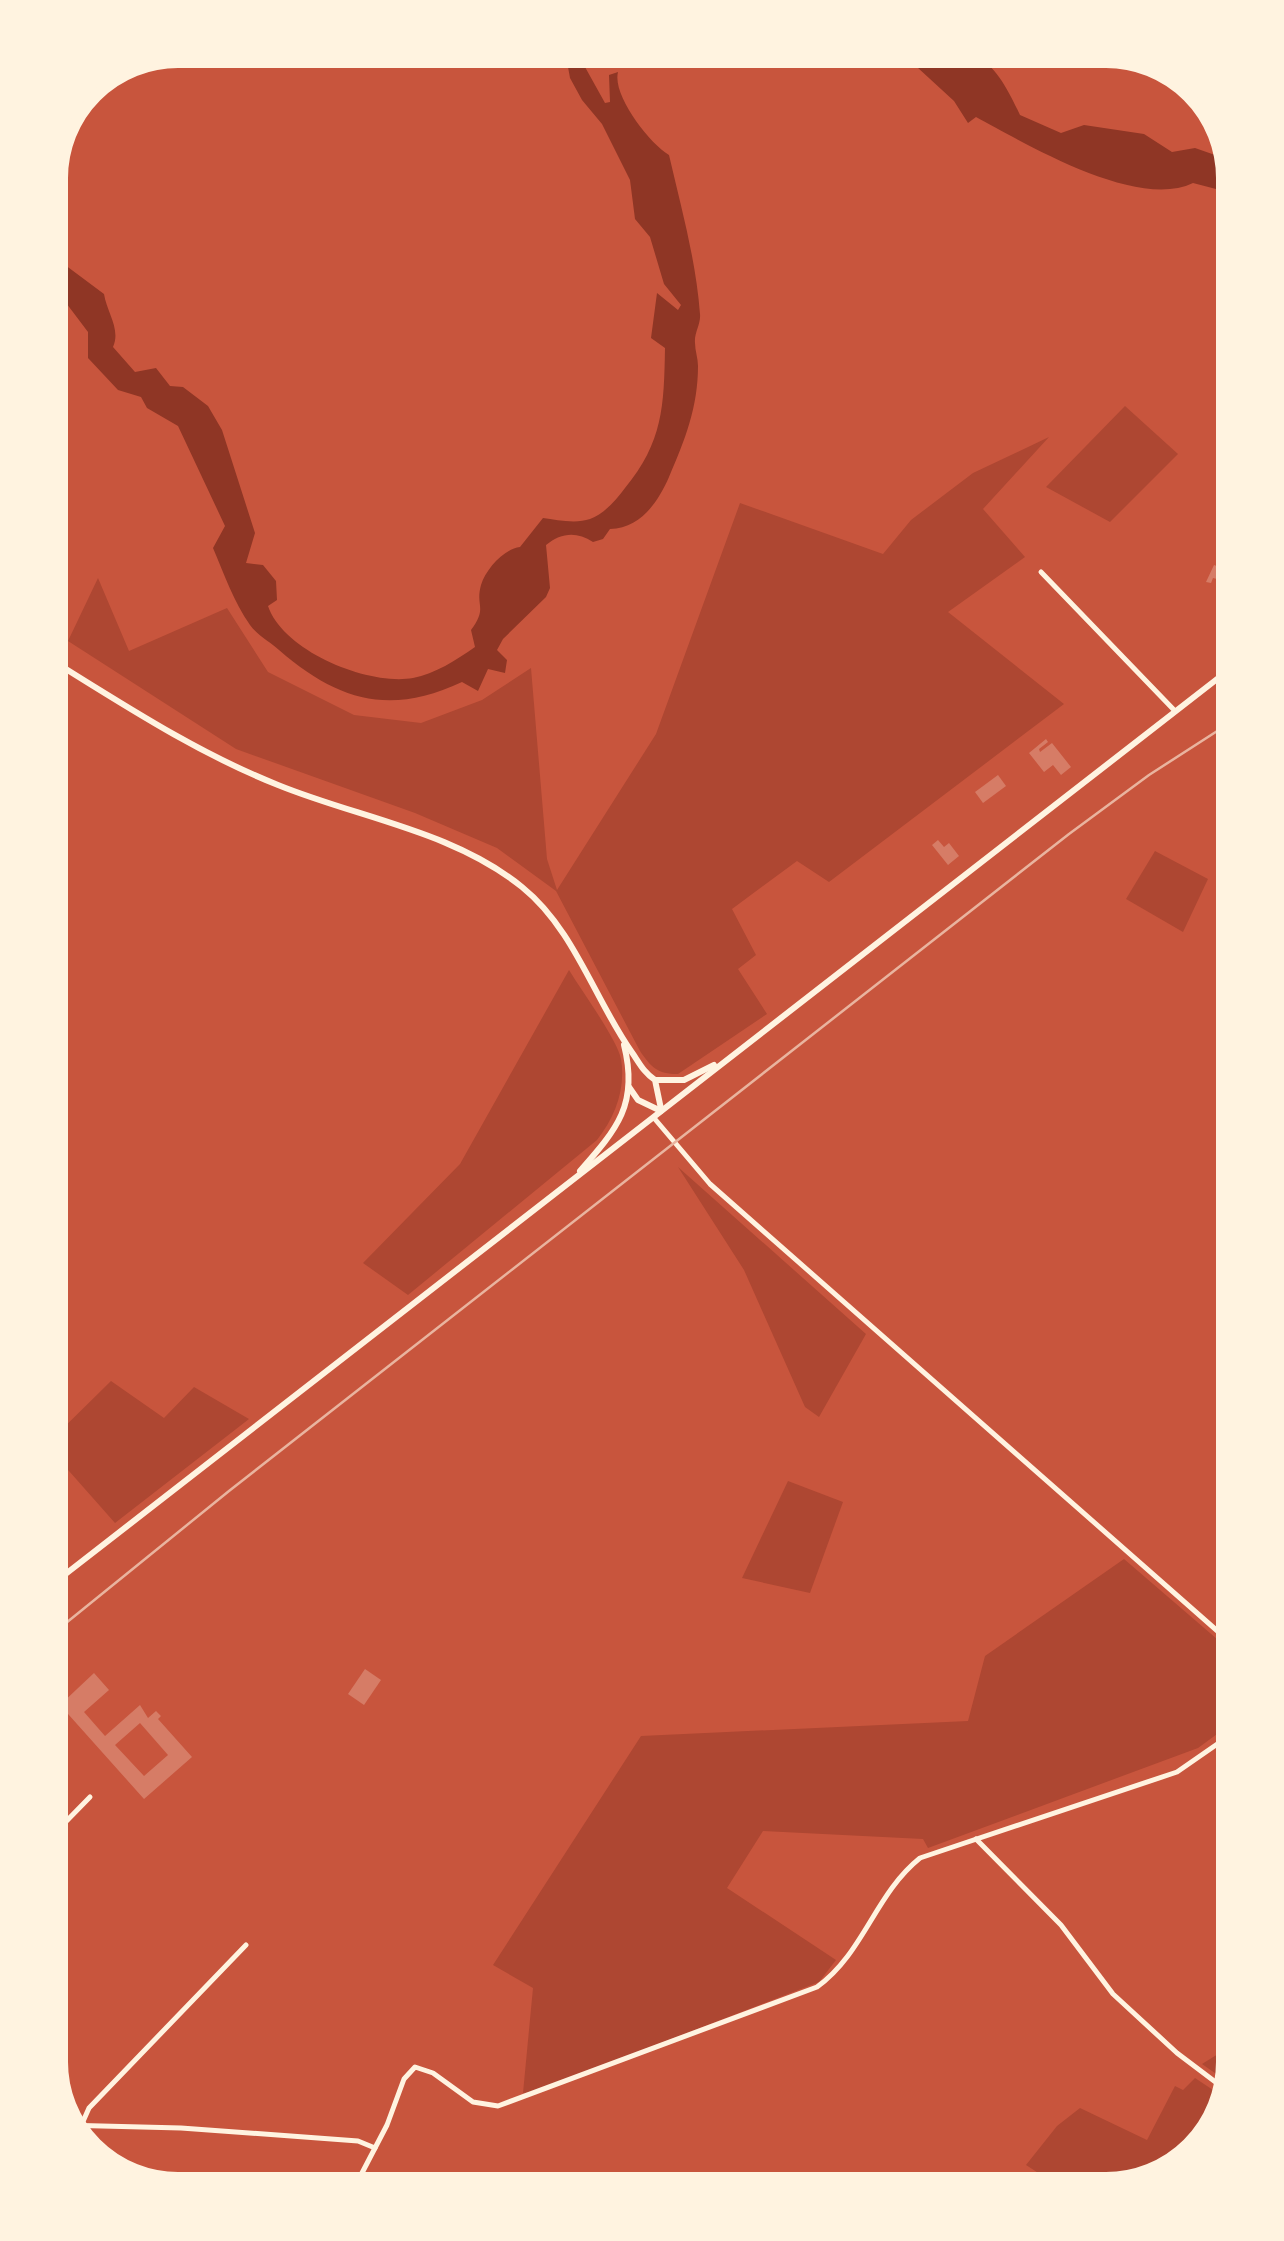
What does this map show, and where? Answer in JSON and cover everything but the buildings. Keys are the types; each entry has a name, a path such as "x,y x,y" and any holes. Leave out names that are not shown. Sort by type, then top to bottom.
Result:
{"main road":[{"path":"63,667 228,764 443,842 501,872 523,888 563,932 622,1039 654,1080 684,1080 727,1059"},
{"path":"63,1576 1222,675"},
{"path":"566,1186 623,1116 628,1086 622,1039"},
{"path":"654,1080 661,1111"},
{"path":"628,1086 638,1100 661,1111"}],"street":[{"path":"1041,572 1175,711"},
{"path":"653,1117 710,1184 1222,1635"},
{"path":"359,2178 409,2072 416,2068 425,2068 473,2102 498,2106 817,1987 840,1970 900,1874 920,1858 1176,1772 1222,1741"},
{"path":"63,1824 90,1796"},
{"path":"976,1839 1060,1925 1114,1994 1177,2054 1220,2085"},
{"path":"81,2126 88,2108 246,1945"},
{"path":"81,2126 280,2135 358,2142 375,2148"}],"shaded area":[{"path":"567,63 590,63 585,67 605,103 610,102 609,75 618,72 626,105 652,140 669,155 692,254 700,314 695,339 696,395 685,436 660,496 639,519 610,529 603,539 593,542 569,535 546,545 550,588 497,650 507,660 505,673 488,669 478,691 462,682 411,699 366,698 344,692 301,667 250,625 213,548 225,526 178,426 147,408 141,397 118,390 88,358 88,332 63,299 63,263 104,294 114,327 113,347 135,372 156,368 170,386 183,387 208,406 222,430 255,533 246,563 263,565 276,581 277,600 268,606 277,622 309,651 351,671 394,679 429,673 475,647 471,630 480,611 481,585 496,561 520,547 543,518 579,521 605,510 638,471 659,423 665,348 651,338 657,293 678,310 681,305 664,284 650,237 635,219 630,180 602,124 570,78"},
{"path":"913,63 986,63 1008,91 1020,115 1061,133 1084,125 1144,134 1172,152 1195,148 1220,157 1222,191 1193,183 1170,189 1143,188 1083,171 976,117 968,123 954,101"},
{"path":"1125,406 1178,454 1110,522 1046,487"},
{"path":"1049,437 983,509 1025,557 948,612 1064,704 829,882 797,861 732,909 756,955 738,969 767,1014 678,1074 655,1068 640,1051 556,891 497,848 415,813 236,749 68,641 98,578 129,651 227,608 268,672 354,715 421,723 482,700 531,668 547,859 557,890 656,734 740,503 883,554 911,520 973,473"},
{"path":"1155,851 1208,879 1183,932 1126,899"},
{"path":"569,970 606,1027 621,1059 620,1092 609,1122 597,1140 408,1295 363,1263 460,1164"},
{"path":"678,1167 866,1334 819,1417 805,1407 744,1270"},
{"path":"111,1381 164,1418 194,1387 249,1419 115,1523 63,1464 63,1428"},
{"path":"788,1481 843,1502 810,1593 742,1578"},
{"path":"1124,1559 1222,1643 1222,1730 1198,1748 928,1848 923,1839 763,1831 727,1888 836,1960 819,1982 523,2093 533,1988 493,1965 641,1736 968,1721 985,1656"},
{"path":"1222,2052 1221,2077 1202,2064"},
{"path":"1195,2078 1218,2093 1193,2139 1157,2167 1121,2178 1046,2178 1026,2165 1057,2126 1080,2108 1147,2140 1175,2086 1183,2090"}],"railway":[{"path":"63,1625 229,1491 1069,834 1222,728"}]}
